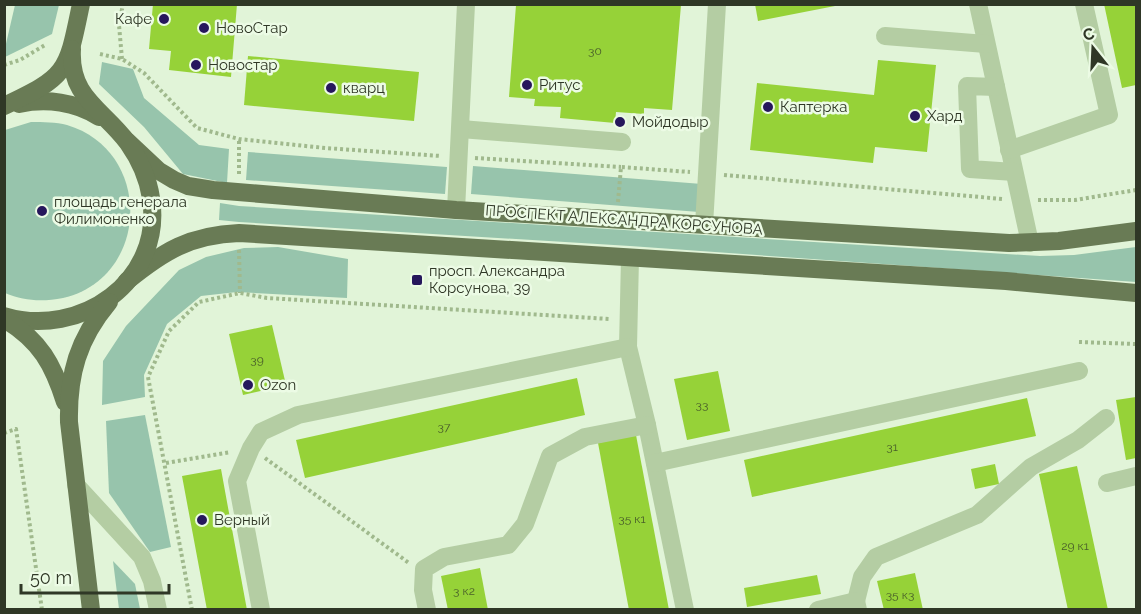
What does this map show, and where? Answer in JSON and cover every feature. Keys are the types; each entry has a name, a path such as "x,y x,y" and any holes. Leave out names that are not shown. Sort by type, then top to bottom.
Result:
{"main road":[{"path":"4,107 36,91 55,78 68,60 72,49 81,4"},
{"path":"72,49 72,70 88,101 127,141 139,159 147,179 152,211 147,243 139,263 105,307 81,344 70,380 69,422 91,609"},
{"path":"4,107 30,101 51,101 73,105 93,113 111,125"},
{"name":"ПРОСПЕКТ АЛЕКСАНДРА КОРСУНОВА","path":"127,141 159,171 174,180 188,186 240,193 456,210 1030,243 1137,231"},
{"path":"4,317 46,322 85,313 102,304 153,260 171,248 203,236 238,233 1006,280 1137,292"},
{"path":"4,317 32,338 43,351 59,383 69,422"}],"street":[{"path":"456,210 466,4"},
{"path":"704,225 717,4"},
{"path":"978,4 1030,243"},
{"path":"1009,150 1109,115 1083,4"},
{"path":"885,36 986,44"},
{"path":"996,87 967,86 970,169 1014,172"},
{"path":"461,129 622,142"},
{"path":"630,258 628,347 647,425 685,609"},
{"path":"261,609 237,481 251,448 261,432 298,415 628,347"},
{"path":"655,463 1079,371"},
{"path":"818,609 857,605 862,577 876,557 977,515 1031,467 1078,440 1106,418"},
{"path":"427,609 423,590 423,569 444,557 508,545 525,524 550,456 585,437 647,425"},
{"path":"1107,483 1137,476"},
{"path":"76,485 142,557 152,581 158,609"}],"path":[{"path":"122,58 119,25 123,4"},
{"path":"4,65 20,60 45,45"},
{"path":"100,54 122,58 144,73 197,128 250,140 325,148 621,167 1020,200 1075,200 1137,190"},
{"path":"616,219 621,167"},
{"path":"192,609 148,377 169,331 199,302 240,293 267,298 609,319 610,308"},
{"path":"1079,342 1137,344"},
{"path":"4,433 16,429 42,609"},
{"path":"166,463 251,448 406,562 423,569"}],"green space":[{"path":"15,5 59,5 52,34 5,57 5,48"},
{"path":"102,62 133,69 144,98 199,145 229,149 227,183 183,174 144,127 99,84"},
{"path":"31,122 67,125 95,139 115,160 127,186 130,214 125,241 113,266 92,286 63,298 26,299 5,293 5,130"},
{"path":"248,152 447,167 445,194 246,180"},
{"path":"473,166 702,184 699,212 471,194"},
{"path":"220,203 1040,256 1074,255 1136,247 1136,282 630,246 239,222 219,220"},
{"path":"278,247 348,259 347,298 237,292 201,296 167,324 144,375 145,397 102,405 103,361 126,326 179,270 206,257 244,248"},
{"path":"145,415 171,547 150,552 109,493 106,421"},
{"path":"113,561 135,584 140,609 119,609"}],"building":[{"name":"НовоСтар","path":"153,4 237,4 231,77 169,70 171,51 149,49"},
{"path":"755,4 835,4 835,6 758,21"},
{"path":"1104,4 1136,4 1136,85 1122,88"},
{"path":"516,5 681,5 672,110 644,108 644,114 616,112 615,123 560,118 561,107 534,106 535,99 509,97"},
{"name":"кварц","path":"248,56 419,72 414,121 244,105"},
{"path":"878,60 936,65 927,152 875,147 873,163 750,150 757,83 874,95"},
{"path":"272,325 286,385 243,395 229,334"},
{"path":"718,371 730,431 687,440 674,379"},
{"path":"577,378 585,415 305,478 296,440"},
{"path":"1136,397 1136,458 1126,460 1116,400"},
{"path":"1027,398 1036,436 752,497 744,460"},
{"path":"636,435 669,610 629,610 598,443"},
{"path":"995,464 999,484 975,489 971,469"},
{"path":"1077,466 1108,610 1068,610 1039,474"},
{"path":"221,469 247,610 207,610 182,476"},
{"path":"480,568 488,610 448,610 441,576"},
{"path":"915,573 923,610 884,610 877,581"},
{"path":"817,575 821,594 747,607 744,588"}],"place":[{"name":"Кафе","path":"164,19"},
{"name":"НовоСтар","path":"204,28"},
{"name":"Новостар","path":"196,65"},
{"name":"Ритус","path":"527,85"},
{"name":"кварц","path":"331,88"},
{"name":"Каптерка","path":"768,107"},
{"name":"Хард","path":"915,116"},
{"name":"Мойдодыр","path":"620,122"},
{"name":"площадь генерала Филимоненко","path":"42,211"},
{"name":"просп. Александра Корсунова, 39","path":"417,280"},
{"name":"Ozon","path":"248,385"},
{"name":"Верный","path":"202,520"}]}
